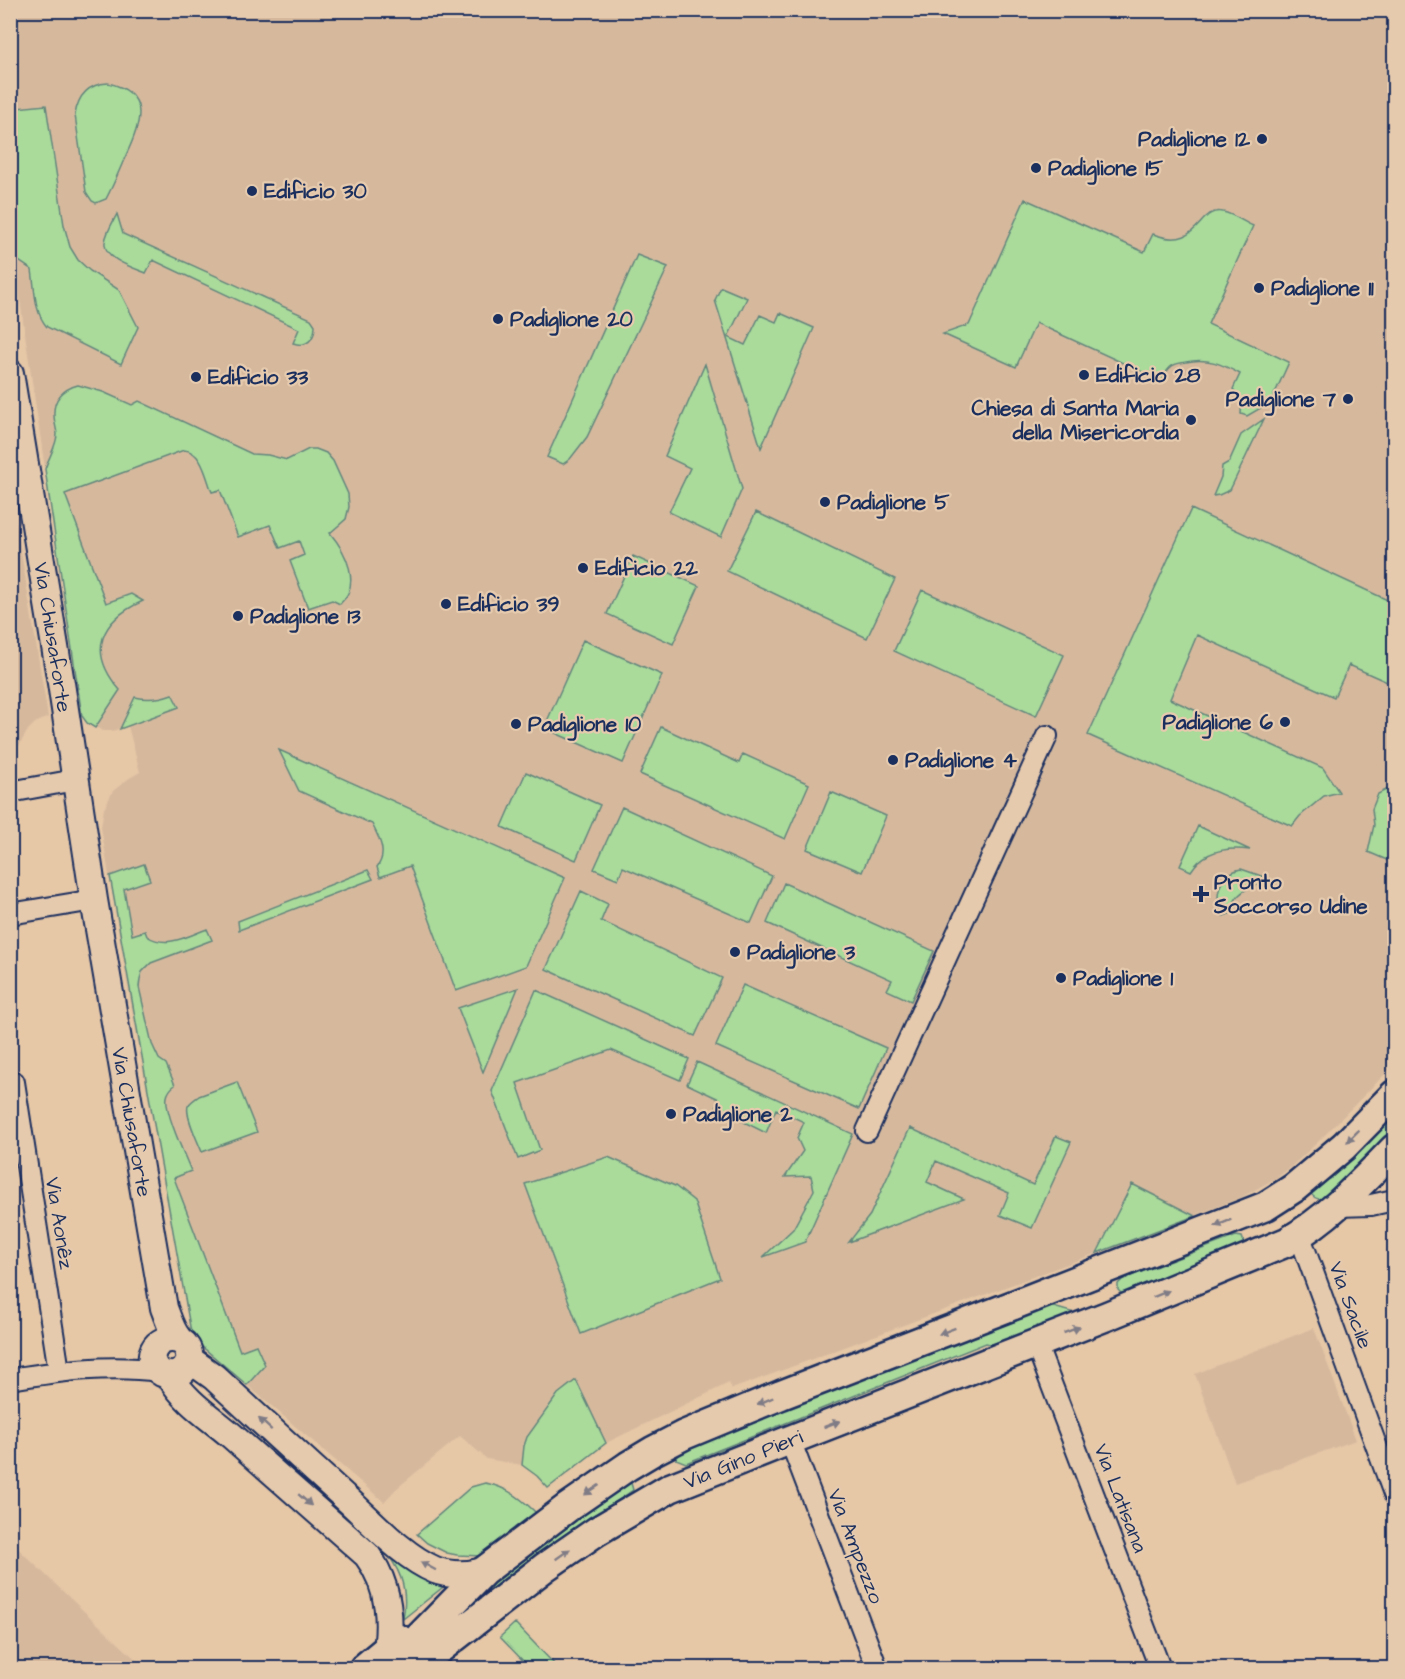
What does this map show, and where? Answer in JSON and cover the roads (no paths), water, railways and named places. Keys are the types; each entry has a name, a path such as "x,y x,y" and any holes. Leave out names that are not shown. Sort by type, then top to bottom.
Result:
{"main road":[{"name":"Via Gino Pieri","path":"364,1668 386,1662 484,1571 567,1508 653,1451 684,1435 771,1398 1266,1206 1294,1188 1344,1146 1395,1095"},
{"path":"1310,1226 1395,1149"},
{"path":"1294,1188 1310,1226"},
{"path":"1266,1206 1310,1226"},
{"name":"Via Gino Pieri","path":"415,1668 516,1589 597,1531 670,1488 1107,1316 1310,1226"},
{"path":"1051,1291 1107,1316"},
{"path":"653,1451 670,1488"},
{"path":"628,1466 645,1502"},
{"path":"445,1668 498,1619 516,1589"}],"street":[{"name":"Via Chiusaforte","path":"10,373 94,900 164,1308 161,1333 167,1358"},
{"path":"867,1131 1047,736"},
{"path":"10,792 75,780"},
{"path":"10,914 94,900"},
{"name":"Via Aonêz","path":"14,1082 59,1371"},
{"path":"1310,1226 1371,1205 1395,1200"},
{"name":"Via Sacile","path":"1310,1226 1395,1494"},
{"name":"Via Latisana","path":"1036,1344 1156,1667"},
{"path":"167,1358 183,1395 367,1555 383,1585 387,1599 389,1632 386,1662"},
{"path":"10,1379 105,1367 122,1360 167,1358 214,1377 389,1538 421,1562 447,1573 473,1574 484,1571"},
{"name":"Via Ampezzo","path":"790,1440 877,1668"},
{"path":"268,1468 288,1446"}],"place":[{"name":"Padiglione 12","path":"1262,139"},
{"name":"Padiglione 15","path":"1036,168"},
{"name":"Edificio 30","path":"252,191"},
{"name":"Padiglione 11","path":"1259,288"},
{"name":"Padiglione 20","path":"498,319"},
{"name":"Edificio 28","path":"1084,375"},
{"name":"Edificio 33","path":"196,377"},
{"name":"Padiglione 7","path":"1348,399"},
{"name":"Chiesa di Santa Maria della Misericordia","path":"1191,420"},
{"name":"Padiglione 5","path":"825,502"},
{"name":"Edificio 22","path":"583,568"},
{"name":"Edificio 39","path":"446,604"},
{"name":"Padiglione 13","path":"238,616"},
{"name":"Padiglione 6","path":"1285,722"},
{"name":"Padiglione 10","path":"516,724"},
{"name":"Padiglione 4","path":"893,760"},
{"name":"Pronto Soccorso Udine","path":"1201,894"},
{"name":"Padiglione 3","path":"735,952"},
{"name":"Padiglione 1","path":"1061,978"},
{"name":"Padiglione 2","path":"671,1114"}]}
